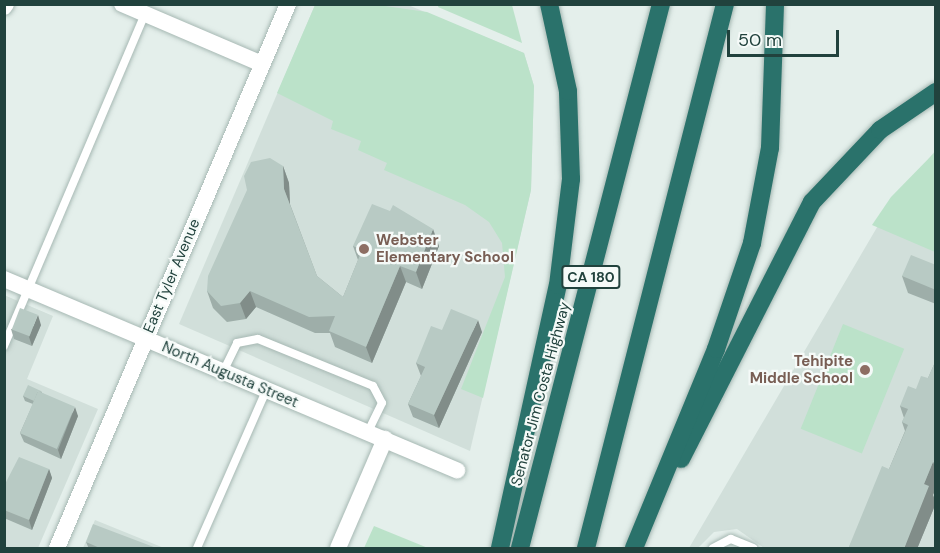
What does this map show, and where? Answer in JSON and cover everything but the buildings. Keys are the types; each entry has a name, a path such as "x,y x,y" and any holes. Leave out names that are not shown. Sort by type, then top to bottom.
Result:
{"highway":[{"path":"500,549 558,285 570,190 568,91 549,4"},
{"path":"648,53 654,4"},
{"name":"Senator Jim Costa Highway","path":"520,549 661,4"},
{"path":"586,549 725,4"},
{"path":"634,549 743,272 765,184 777,60 775,4"},
{"path":"634,549 812,202 880,130 936,92"}],"street":[{"path":"122,4 262,64"},
{"name":"East Tyler Avenue","path":"57,549 288,4"},
{"name":"North Augusta Street","path":"4,279 456,471"},
{"path":"338,549 385,439"}],"lane":[{"path":"4,346 145,14"},
{"path":"223,372 237,343 258,339 373,386 382,402 368,432"},
{"path":"197,549 266,390"},
{"path":"713,549 731,539 753,549"}],"shaded area":[{"name":"Webster Elementary School","path":"315,5 408,5 524,53 534,86 531,190 470,451 179,324"},
{"name":"Tehipite Middle School","path":"935,151 935,548 764,548 737,529 714,532 698,548 689,548 886,212"},
{"path":"4,295 53,316 27,379 98,409 38,548 5,548"},
{"path":"95,520 164,548 83,548"}],"green space":[{"path":"439,4 512,5 522,43 438,7"},
{"path":"315,5 378,5 427,12 524,53 534,86 531,190 483,398 461,389 505,277 502,243 489,222 465,205 384,170 387,163 358,150 361,141 331,129 333,121 277,93"},
{"path":"935,152 935,252 872,225 891,197"},
{"path":"843,324 904,349 862,453 801,429"},
{"path":"374,526 428,548 364,548"}],"place":[{"name":"Webster Elementary School","path":"364,249"},
{"name":"Tehipite Middle School","path":"865,370"}]}
